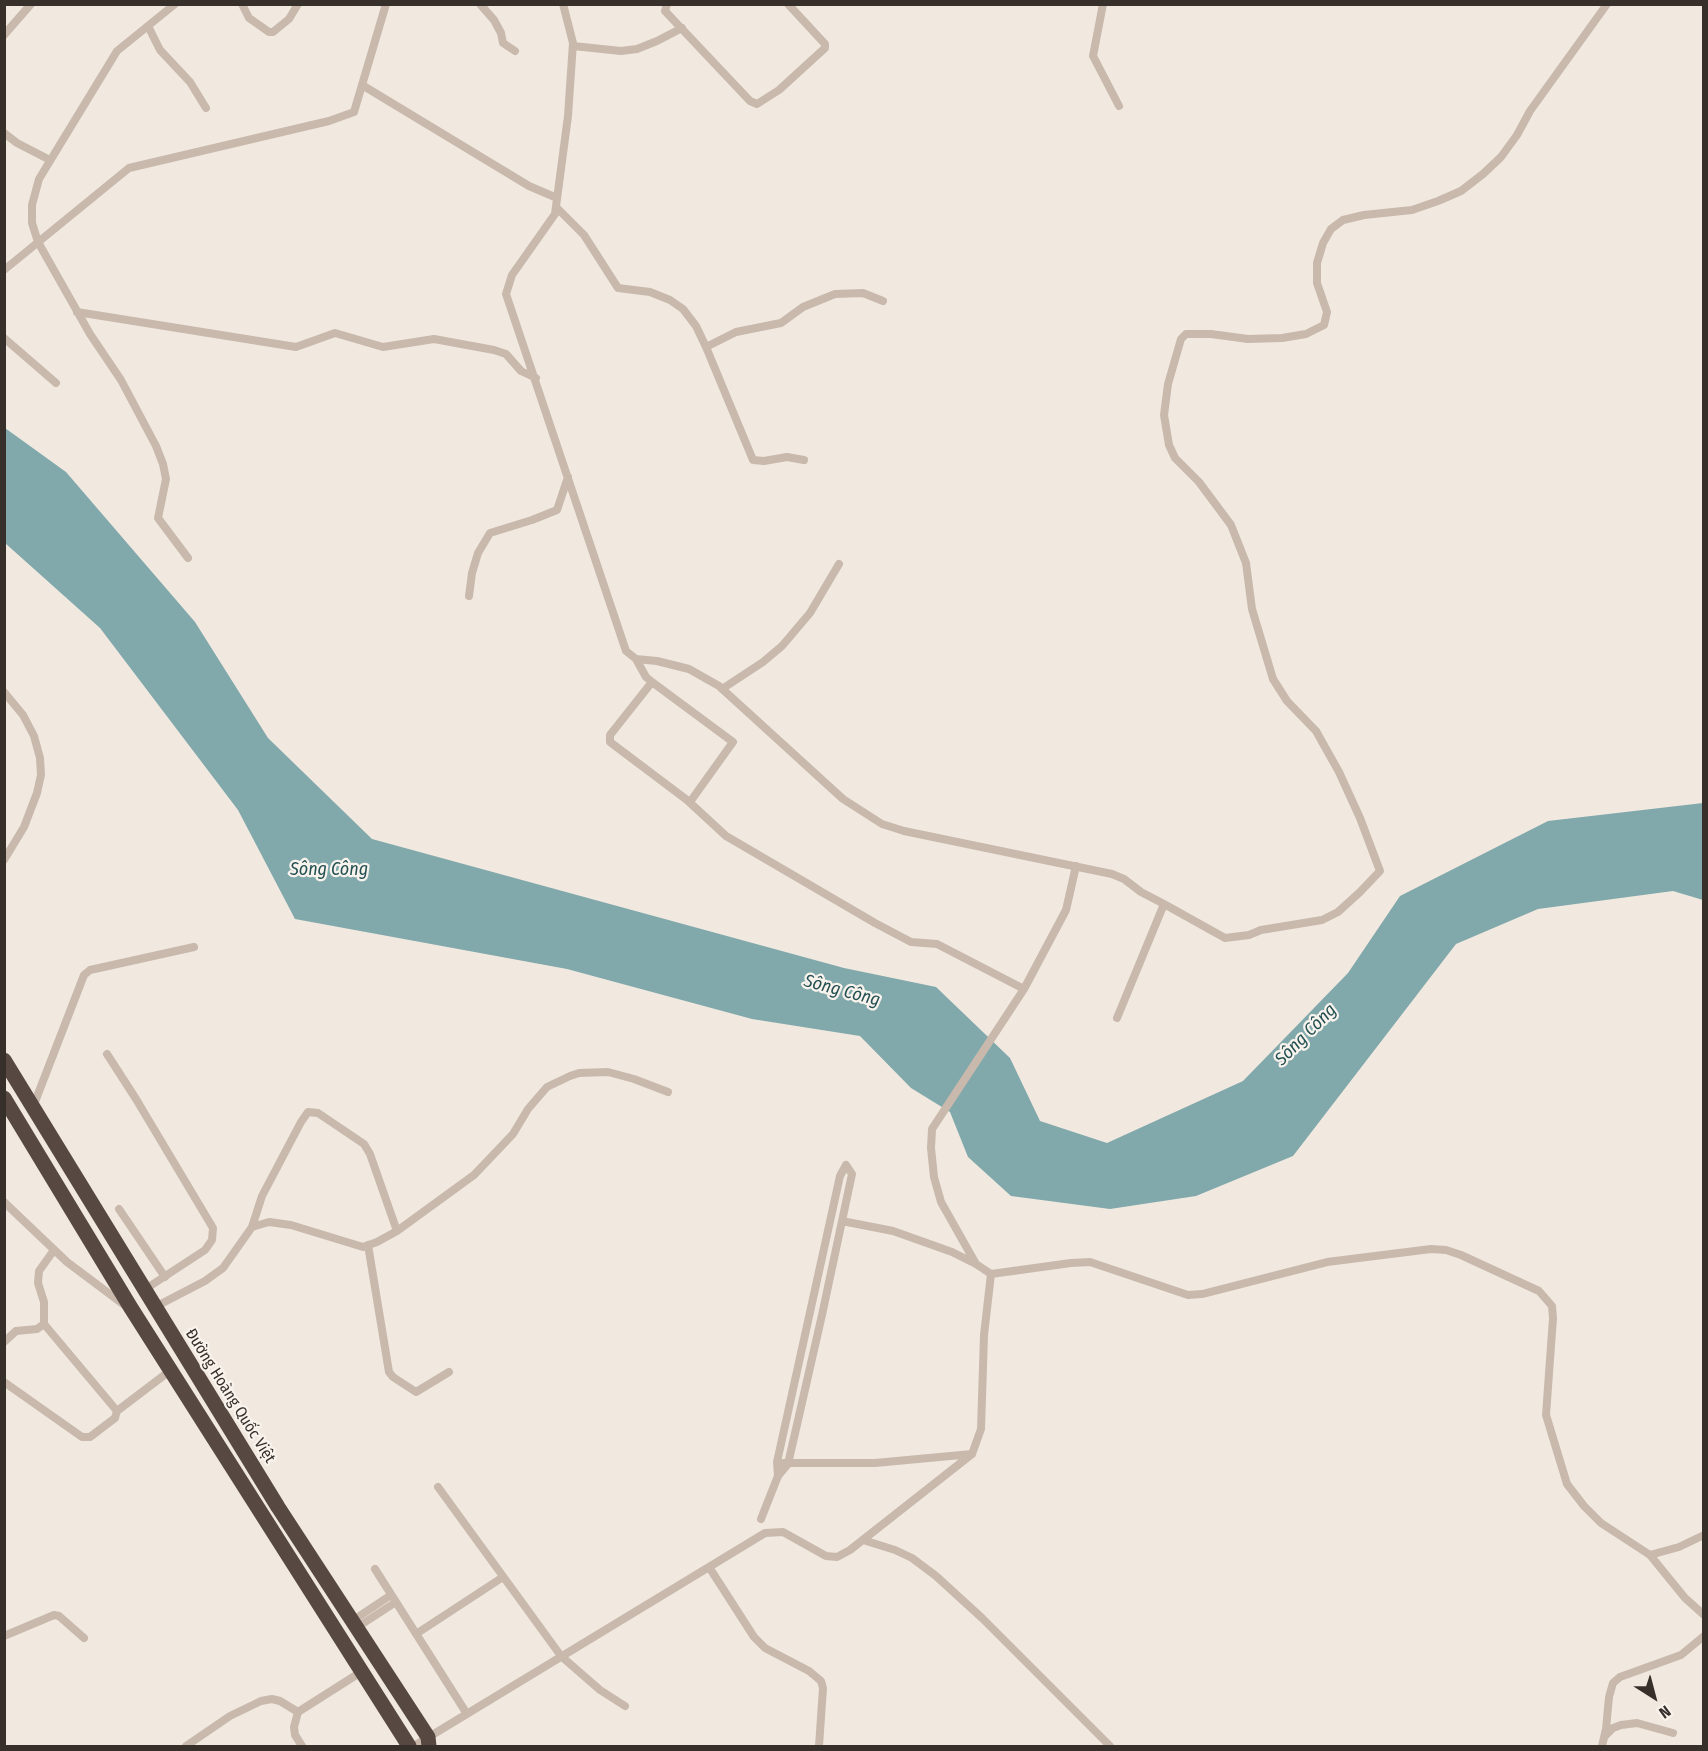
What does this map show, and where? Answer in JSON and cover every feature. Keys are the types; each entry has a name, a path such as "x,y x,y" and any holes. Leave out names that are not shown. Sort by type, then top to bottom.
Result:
{"highway":[{"name":"Đường Hoàng Quốc Việt","path":"4,1060 278,1507 429,1742"},
{"path":"4,1098 132,1308 409,1746"},
{"path":"132,1308 149,1299"}],"street":[{"path":"4,35 31,4"},
{"path":"175,4 117,51 39,179 32,206 32,223 38,242 77,312 121,380 156,446 166,479 158,518 188,558"},
{"path":"242,4 249,18 269,32 273,32 289,19 298,4"},
{"path":"4,270 129,168 354,112 386,4"},
{"path":"480,4 494,20 503,43 515,51"},
{"path":"563,4 573,46 568,116 555,214 512,275 506,294 626,651 636,659 646,677 733,742 690,802"},
{"path":"667,4 665,10 750,101 757,104 779,90 825,48 825,44 788,4"},
{"path":"1103,4 1093,57 1119,106"},
{"path":"636,659 657,661 689,669 722,689 843,799 882,824 904,831 1112,874 1226,938 1322,920 1338,912 1380,871 1360,818 1316,730 1287,701 1273,679 1252,609 1246,563 1232,525 1199,482 1175,458 1169,445 1164,415 1168,384 1181,339 1186,334 1211,334 1248,339 1282,338 1306,334 1324,325 1327,312 1317,283 1317,263 1323,243 1331,229 1343,220 1364,215 1412,210 1438,201 1461,191 1483,174 1501,158 1530,111 1607,4"},
{"path":"148,26 160,50 190,82 206,108"},
{"path":"573,46 621,51 637,49 682,28"},
{"path":"362,85 556,202 590,243 618,288 650,292 670,300 683,309 696,326 753,460 764,461 787,457 804,460"},
{"path":"4,133 17,143 50,160"},
{"path":"706,348 736,332 781,322 803,307 836,294 863,294 883,301"},
{"path":"77,312 296,347 335,333 383,347 434,339 506,354 522,371 536,378"},
{"path":"4,338 56,383"},
{"path":"469,596 478,553 489,533 557,510 568,477"},
{"path":"722,689 763,662 782,646 815,606 839,564"},
{"path":"652,682 609,739 690,802 726,836 911,942 937,944 1024,988"},
{"path":"4,692 23,715 34,736 40,758 41,775 24,827 4,860"},
{"path":"976,1264 941,1202 934,1178 932,1129 1024,988 1065,910 1076,866"},
{"path":"1117,1018 1164,904"},
{"path":"33,1107 84,975 90,970 194,947"},
{"path":"106,1054 136,1099 213,1228 212,1240 206,1250 165,1277 149,1299"},
{"path":"252,1227 269,1222 291,1225 363,1246 368,1245 397,1231 467,1181 513,1134 528,1109 547,1088 570,1076 579,1072 608,1072 668,1092"},
{"path":"149,1299 205,1281 223,1268 252,1227 262,1197 308,1112 318,1113 364,1144 370,1154 397,1231"},
{"path":"756,1539 776,1480 788,1464 852,1174 846,1166 840,1176 777,1462 776,1480"},
{"path":"4,1202 54,1250 125,1307 132,1308"},
{"path":"119,1209 165,1277"},
{"path":"842,1221 893,1231 952,1252 991,1274 1090,1262 1188,1295 1202,1294 1327,1262 1431,1249 1446,1250 1461,1255 1539,1291 1552,1306 1546,1415 1562,1472 1575,1496 1601,1523 1650,1555 1703,1616"},
{"path":"368,1245 389,1372 416,1392 449,1372"},
{"path":"54,1250 39,1271 38,1283 44,1302 44,1324 117,1412"},
{"path":"414,1746 429,1742 466,1714 765,1533 783,1532 826,1556 837,1557 887,1522 972,1454 981,1429 984,1335 991,1274"},
{"path":"4,1342 16,1330 37,1329 44,1324"},
{"path":"4,1382 82,1437 90,1437 115,1418 117,1412 171,1370"},
{"path":"777,1462 788,1464 874,1463 972,1454"},
{"path":"438,1487 561,1656 600,1690 625,1706"},
{"path":"1650,1555 1679,1547 1704,1535"},
{"path":"863,1540 912,1558 936,1576 982,1618 1110,1746"},
{"path":"709,1567 754,1637 765,1648 809,1671 821,1681 823,1688 819,1746"},
{"path":"375,1569 466,1714"},
{"path":"416,1634 504,1578"},
{"path":"354,1624 394,1598"},
{"path":"4,1636 54,1615 59,1616 84,1638"},
{"path":"1602,1746 1613,1683 1620,1677 1681,1654 1704,1636"},
{"path":"303,1746 295,1735 294,1727 298,1712 362,1672"},
{"path":"186,1746 230,1716 261,1701 280,1701 298,1712"},
{"path":"1605,1736 1613,1728 1637,1723 1673,1733"}],"water":[{"name":"Sông Công","path":"5,428 66,472 195,622 268,738 372,839 844,968 936,987 1010,1058 1040,1121 1107,1143 1243,1081 1348,973 1400,896 1548,821 1703,803 1703,900 1673,891 1538,909 1456,944 1293,1156 1196,1196 1110,1209 1011,1196 968,1157 950,1112 911,1088 860,1036 752,1019 567,969 295,919 238,810 100,628 5,543"}]}
